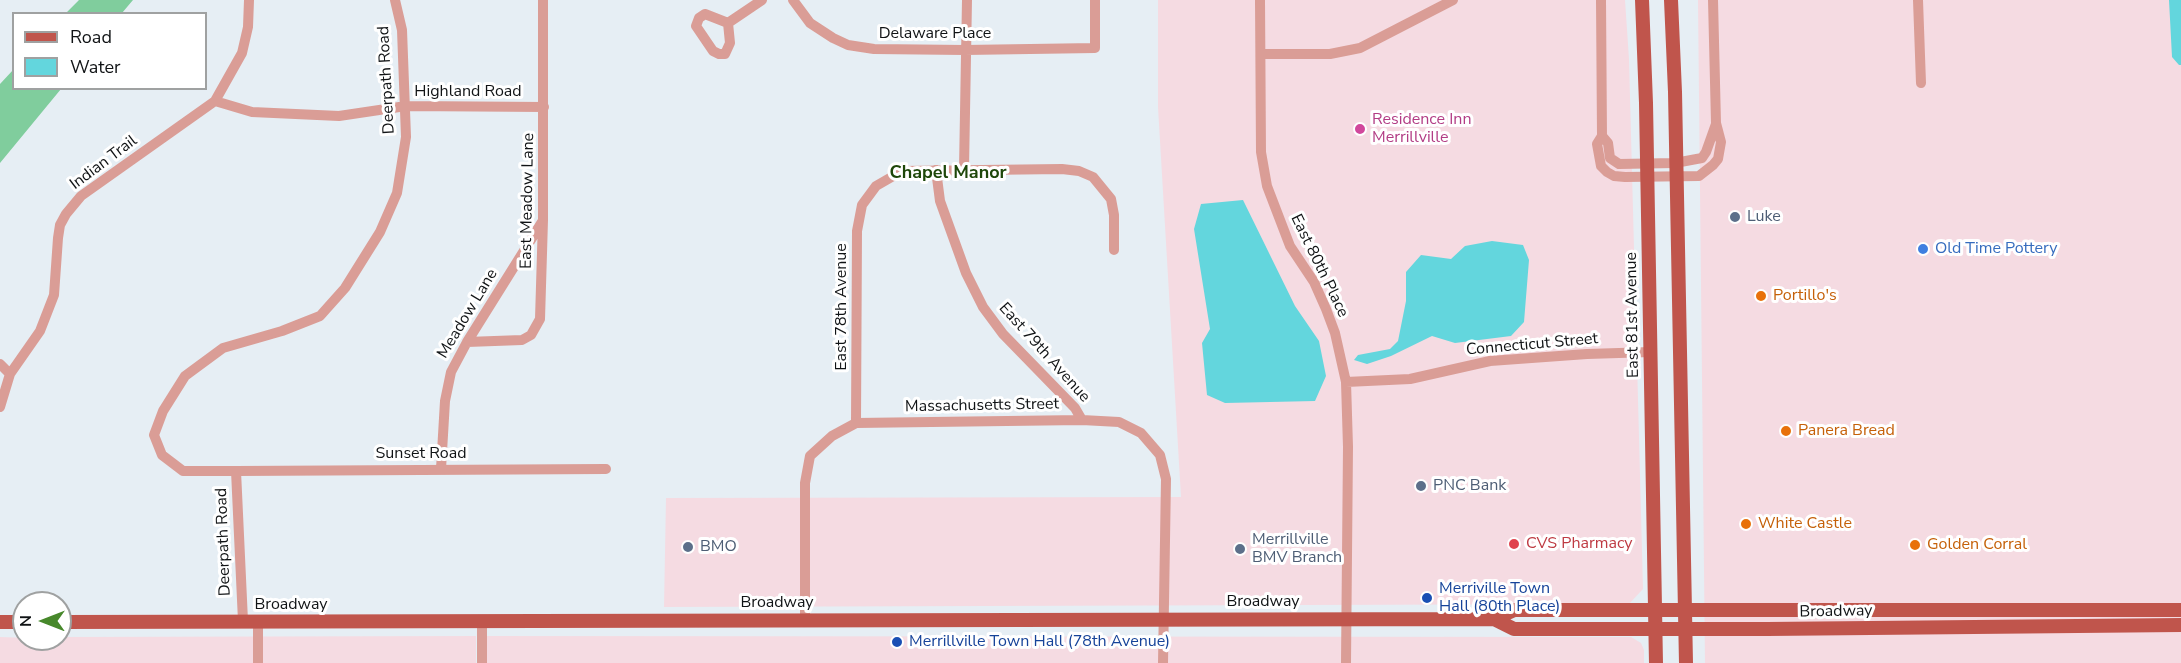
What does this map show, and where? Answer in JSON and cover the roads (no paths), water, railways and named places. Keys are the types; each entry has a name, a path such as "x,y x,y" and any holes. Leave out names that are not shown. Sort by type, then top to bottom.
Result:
{"main road":[{"name":"East 81st Avenue","path":"1642,0 1656,663"},
{"path":"1671,0 1686,663"},
{"name":"Broadway","path":"72,622 1494,619 1514,610 2181,610"},
{"name":"Broadway","path":"1494,619 1514,629 2181,625"}],"street":[{"name":"Indian Trail","path":"0,407 10,374 40,331 51,304 57,268 60,225 66,214 81,196 215,101 242,53 248,27 249,0"},
{"name":"Deerpath Road","path":"243,621 236,471 183,471 162,455 154,435 163,411 185,376 223,348 282,331 320,316 345,288 380,232 397,193 406,137 402,30 395,0"},
{"name":"East Meadow Lane","path":"467,342 522,340 531,335 540,319 543,220 543,0"},
{"path":"728,23 762,0"},
{"name":"Delaware Place","path":"793,0 810,23 833,38 848,45 874,50 1095,48 1095,0"},
{"path":"964,169 967,0"},
{"name":"East 80th Place","path":"1260,0 1261,152 1267,186 1290,246 1314,282 1326,309 1335,333 1346,382 1348,447 1346,663"},
{"path":"1261,54 1330,54 1360,48 1453,0"},
{"path":"1601,0 1602,136 1608,143 1610,158 1616,163 1647,171 1676,170 1699,176 1718,159 1721,142 1716,123 1713,0"},
{"path":"1918,0 1921,83"},
{"name":"Highland Road","path":"215,101 252,112 339,116 406,106 544,107"},
{"name":"East 78th Avenue","path":"856,423 857,231 862,206 876,186 902,171 1062,169 1079,171 1093,177 1111,199 1114,215 1114,250"},
{"name":"East 79th Avenue","path":"936,170 940,201 966,273 983,307 1003,334 1076,408 1082,420"},
{"name":"Meadow Lane","path":"441,469 445,402 451,372 467,342 543,220"},
{"name":"Connecticut Street","path":"1346,382 1410,379 1490,361 1651,352"},
{"path":"0,364 10,374"},
{"name":"Massachusetts Street","path":"856,423 1082,420 1119,422 1141,433 1160,455 1166,479 1163,619"},
{"path":"805,620 805,483 810,456 832,436 856,423"},
{"name":"Sunset Road","path":"236,471 606,469"},
{"path":"1163,619 1163,663"},
{"path":"258,621 258,663"},
{"path":"482,621 482,663"}],"water":[{"path":"2169,0 2181,0 2181,65 2172,57"},
{"path":"1243,200 1295,306 1319,341 1326,376 1315,401 1225,403 1207,395 1202,343 1210,329 1194,229 1201,204"},
{"path":"1492,241 1523,245 1529,260 1524,322 1511,336 1455,343 1432,336 1391,356 1367,364 1354,360 1358,355 1390,349 1398,341 1406,301 1406,272 1421,255 1451,259 1465,246"}],"place":[{"name":"Residence Inn Merrillville","path":"1360,129"},
{"name":"Luke","path":"1735,217"},
{"name":"Old Time Pottery","path":"1923,249"},
{"name":"Portillo's","path":"1761,296"},
{"name":"Panera Bread","path":"1786,431"},
{"name":"PNC Bank","path":"1421,486"},
{"name":"White Castle","path":"1746,524"},
{"name":"CVS Pharmacy","path":"1514,544"},
{"name":"Golden Corral","path":"1915,545"},
{"name":"BMO","path":"688,547"},
{"name":"Merrillville BMV Branch","path":"1240,549"},
{"name":"Merriville Town Hall (80th Place)","path":"1427,598"},
{"name":"Merrillville Town Hall (78th Avenue)","path":"897,642"}],"district":[{"name":"Chapel Manor","path":"948,174"}]}
